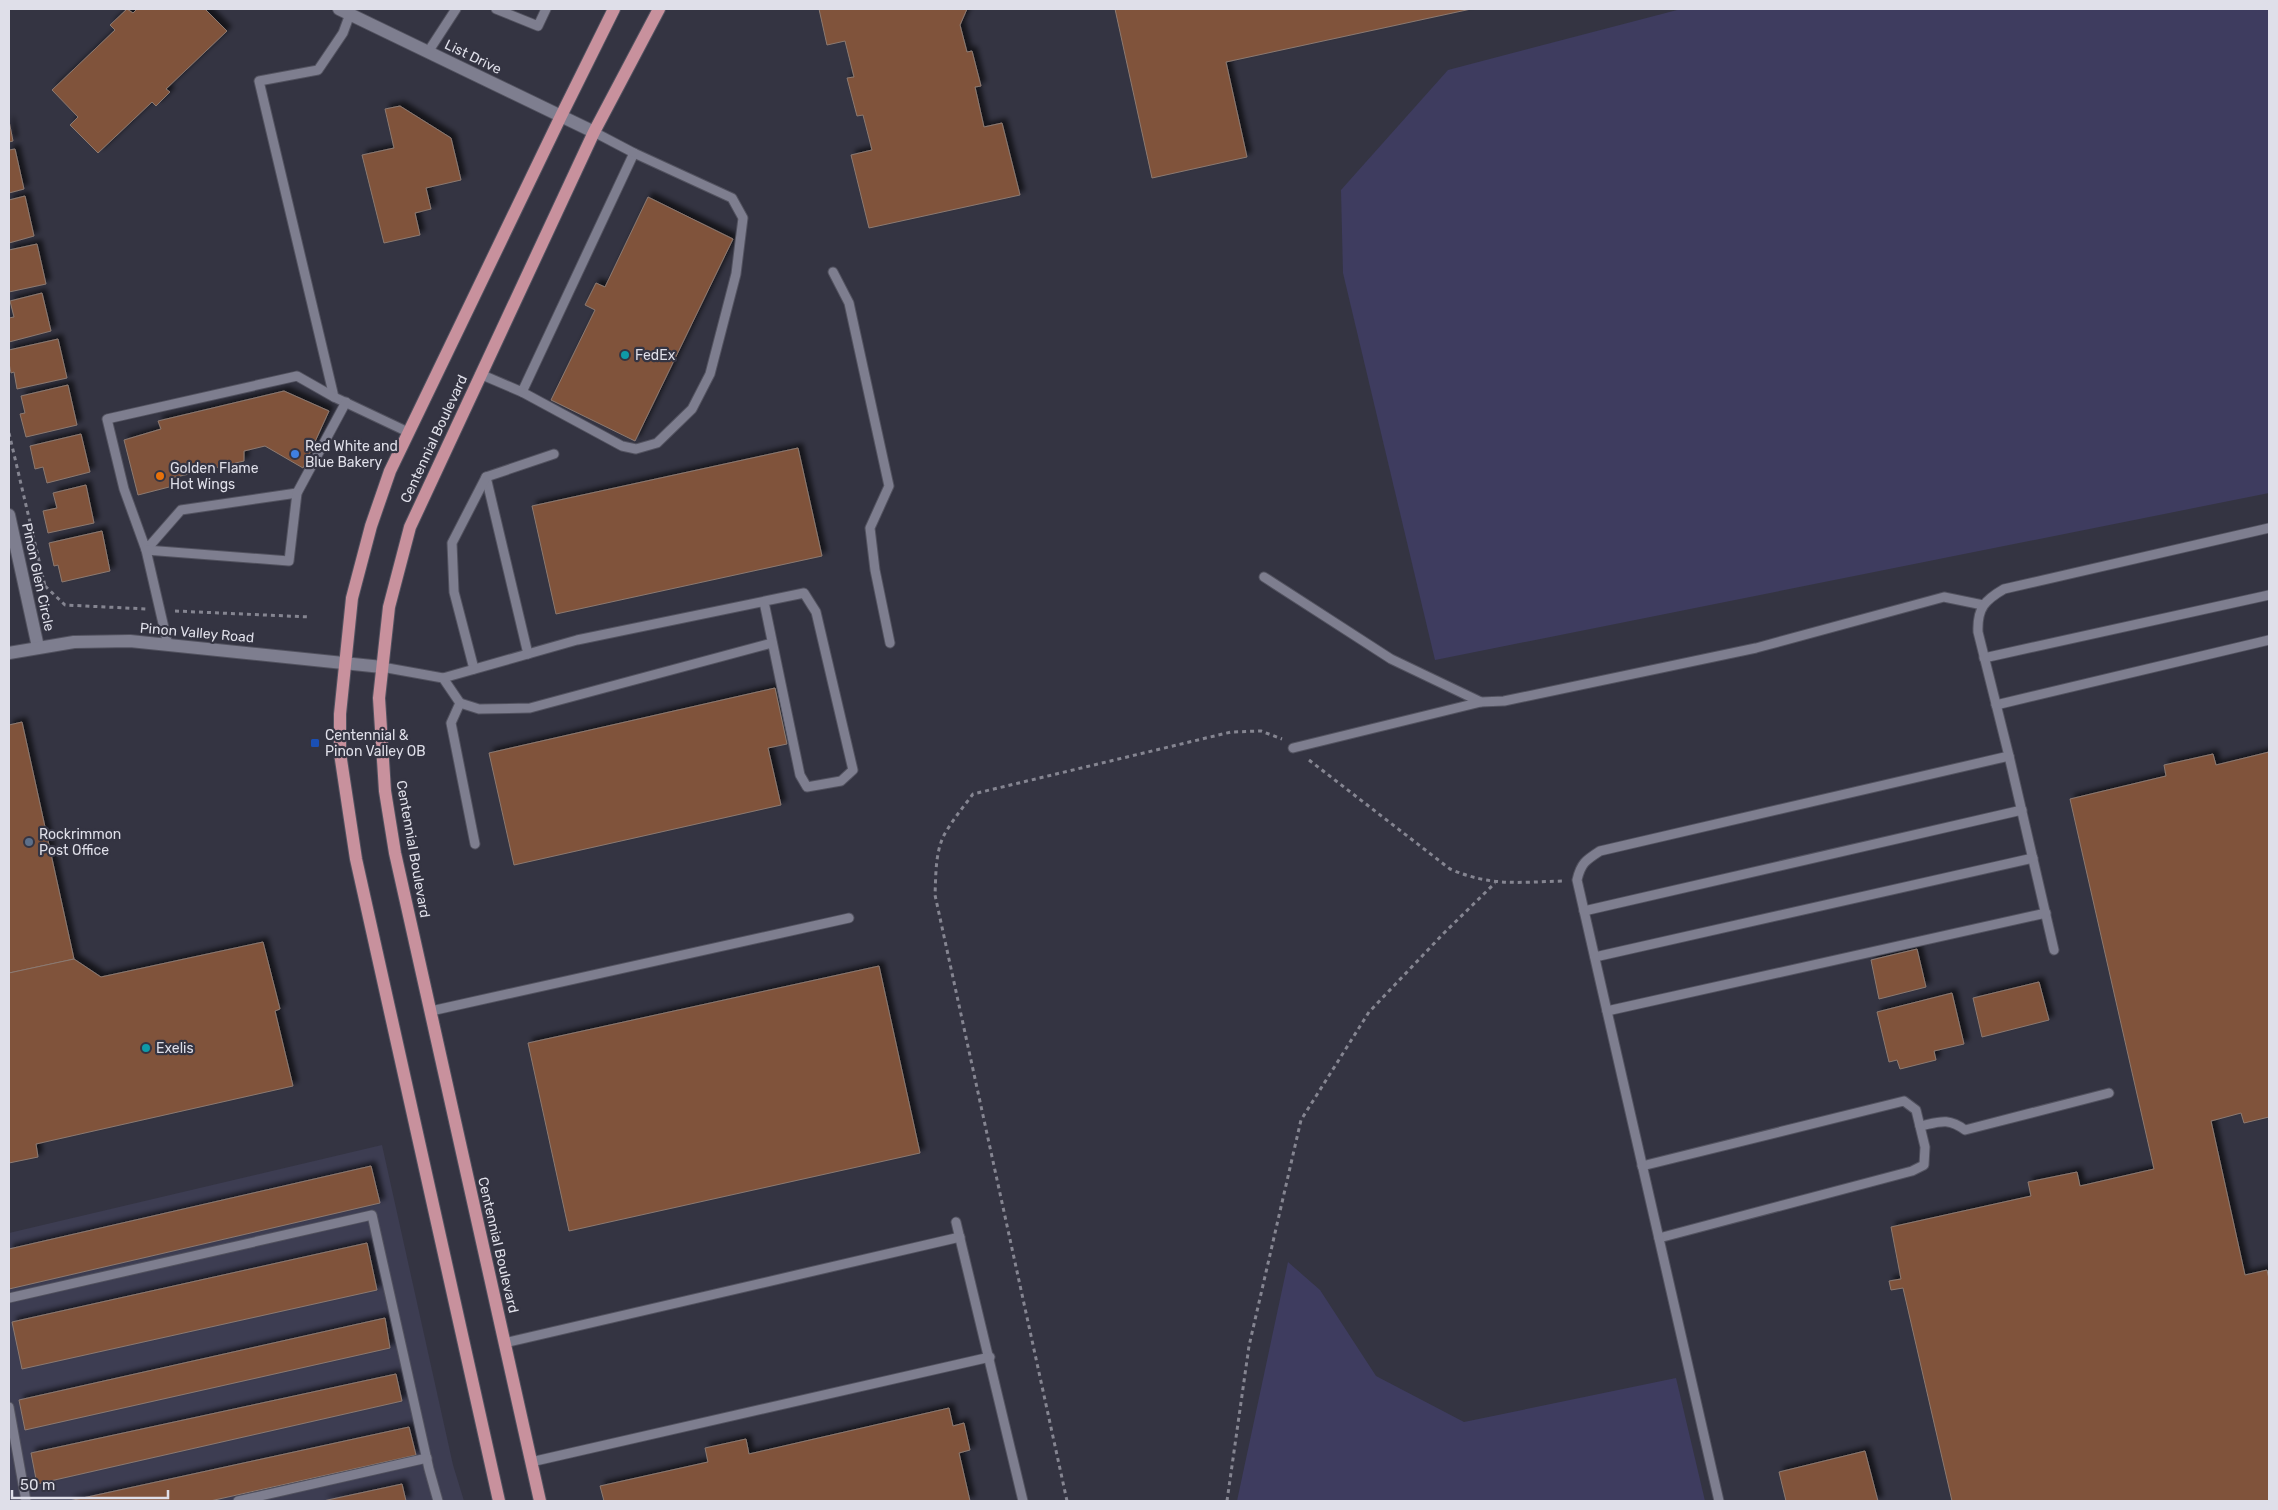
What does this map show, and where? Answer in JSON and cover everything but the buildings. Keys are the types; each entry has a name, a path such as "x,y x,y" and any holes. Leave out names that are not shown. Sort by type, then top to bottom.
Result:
{"main road":[{"name":"Centennial Boulevard","path":"499,1501 356,859 340,752 340,714 352,598 371,526 390,471 560,116 614,9"},
{"name":"Centennial Boulevard","path":"539,1501 395,853 385,790 379,704 389,607 410,528 594,132 659,9"}],"street":[{"name":"List Drive","path":"345,11 594,132"},
{"name":"Pinon Glen Circle","path":"9,515 38,647"},
{"name":"Pinon Valley Road","path":"9,653 38,647 105,641 168,645 382,667"}],"lane":[{"path":"428,52 456,9"},
{"path":"496,9 538,26 546,9"},
{"path":"334,397 258,81 318,70 344,34 345,11"},
{"path":"480,374 522,392 622,446 636,449 657,443 692,409 710,374 736,274 743,218 732,198 634,153 594,132"},
{"path":"522,392 634,153"},
{"path":"833,272 850,303 889,486 870,528 874,570 890,643"},
{"path":"168,645 146,550 124,489 107,419 297,376 334,397 408,432"},
{"path":"146,550 289,561 297,493 346,402"},
{"path":"474,669 454,592 452,543 486,477 554,454"},
{"path":"486,477 528,654"},
{"path":"146,550 181,510 297,493"},
{"path":"2054,950 2022,810 1984,658 1977,620 1983,605 1990,597 2004,588 2269,528"},
{"path":"1264,577 1391,658 1481,702"},
{"path":"382,667 443,678 577,640 804,593 816,612 853,770 841,781 807,787 800,775 764,602"},
{"path":"1984,658 2269,594"},
{"path":"1293,748 1481,702 1504,701 1756,648 1944,597 1983,605"},
{"path":"1996,705 2269,640"},
{"path":"443,678 460,703 479,709 530,708 772,642"},
{"path":"460,703 451,723 475,844"},
{"path":"1719,1501 1577,880 1580,867 1588,858 1600,851 2009,756"},
{"path":"1584,911 2022,810"},
{"path":"1595,957 2032,858"},
{"path":"1607,1011 2046,913"},
{"path":"431,1011 849,918"},
{"path":"1920,1126 1944,1121 1955,1122 1965,1130 2109,1093"},
{"path":"1642,1166 1904,1101 1916,1110 1920,1126 1925,1148 1924,1165 1912,1171 1659,1238"},
{"path":"9,1298 372,1215 438,1501"},
{"path":"956,1222 990,1357 1023,1501"},
{"path":"504,1343 960,1237"},
{"path":"531,1462 990,1357"},
{"path":"9,1408 26,1501"},
{"path":"238,1501 427,1458"}],"path":[{"path":"1067,1501 935,895 939,852 946,831 973,794 1231,732 1261,731 1279,737 1450,869 1472,878 1495,883 1577,880"},
{"path":"1228,1501 1249,1346 1301,1120 1369,1012 1444,933 1495,883"}],"shaded area":[{"path":"1681,9 2269,9 2269,493 1435,660 1343,273 1341,190 1448,70"},
{"path":"382,1145 453,1465 464,1501 9,1501 9,1233"},
{"path":"1288,1262 1320,1290 1376,1376 1464,1422 1676,1378 1705,1501 1237,1501"}],"place":[{"name":"FedEx","path":"625,355"},
{"name":"Red White and Blue Bakery","path":"295,454"},
{"name":"Golden Flame Hot Wings","path":"160,476"},
{"name":"Centennial & Pinon Valley OB","path":"315,743"},
{"name":"Rockrimmon Post Office","path":"29,842"},
{"name":"Exelis","path":"146,1048"}]}
